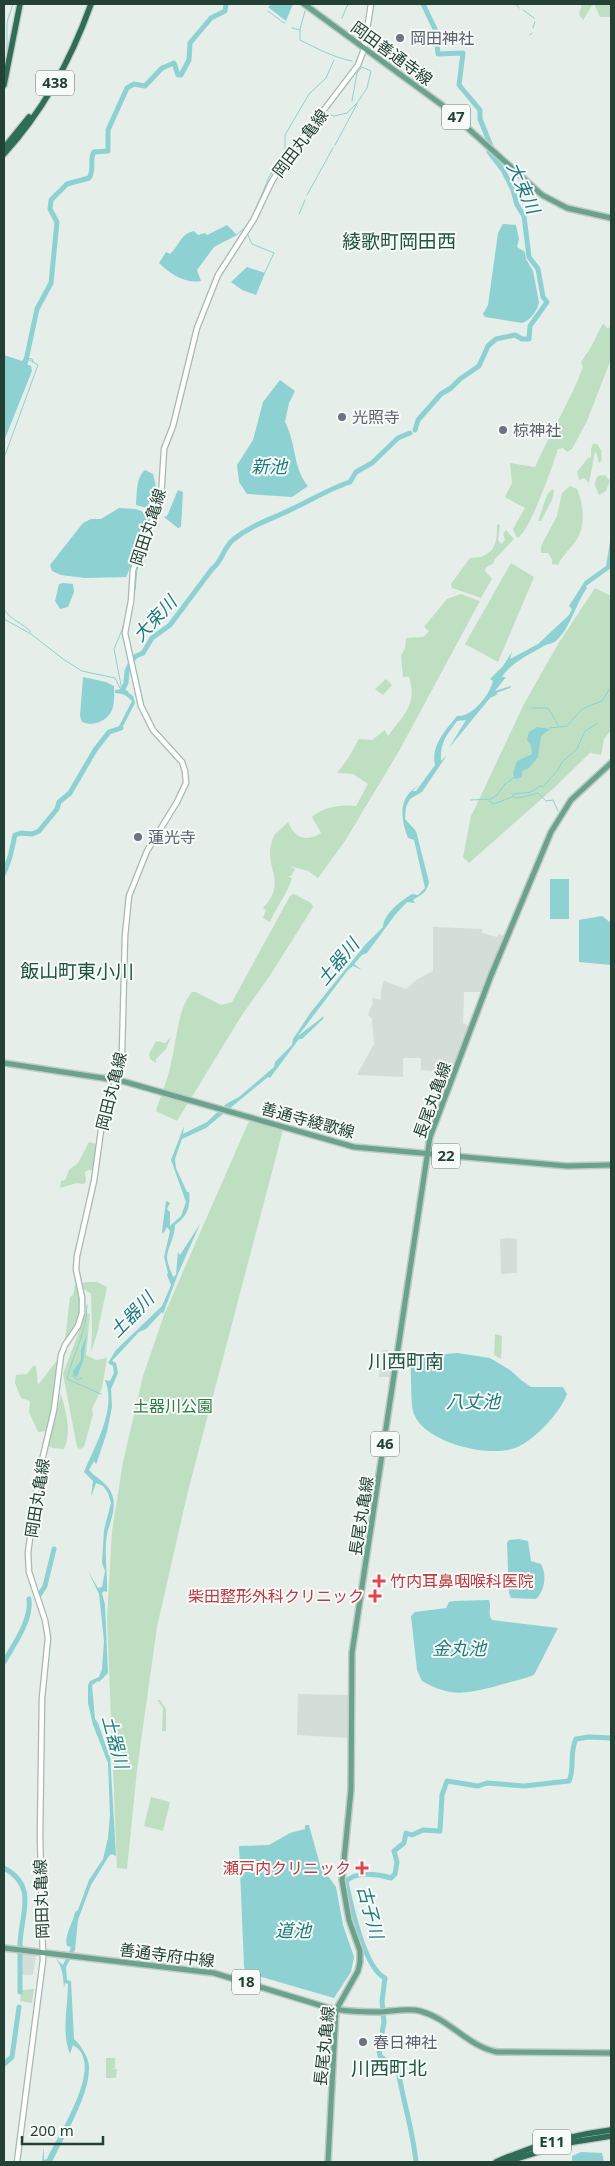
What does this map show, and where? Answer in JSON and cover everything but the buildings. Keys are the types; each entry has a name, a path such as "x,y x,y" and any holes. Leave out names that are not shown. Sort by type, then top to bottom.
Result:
{"highway":[{"path":"4,86 20,4"},
{"name":"438","path":"4,148 25,124 49,88 69,51 87,4"},
{"name":"438","path":"4,154 28,126 52,90 72,52 91,4"},
{"name":"E11","path":"496,2162 537,2146 568,2137 611,2130"},
{"name":"E11","path":"506,2162 567,2143 611,2136"}],"main road":[{"name":"岡田善通寺線","path":"304,4 442,105 532,187 547,198 567,208 611,218"},
{"name":"岡田丸亀線","path":"17,2162 43,1952 40,1834 42,1698 48,1638 45,1620 29,1572 28,1553 38,1477 56,1398 61,1355 65,1345 78,1326 82,1315 82,1298 76,1269 77,1256 94,1180 103,1116 116,1080 122,1040 125,945 129,896 147,851 180,797 186,777 182,762 153,730 142,712 130,661 125,628 131,602 133,570 161,498 164,449 203,310 219,271 254,219 274,176 354,71 364,49 370,4"},
{"name":"長尾丸亀線","path":"328,2162 336,2010 358,1972 360,1962 360,1951 348,1917 342,1880 351,1790 350,1693 353,1644 370,1543 426,1154 430,1137 476,1015 532,873 551,832 572,800 611,763"},
{"name":"善通寺綾歌線","path":"4,1063 129,1083 343,1144 426,1154 567,1166 611,1165"},
{"name":"善通寺府中線","path":"4,1948 214,1973 336,2010 418,2011 433,2015 448,2023 470,2041 497,2052 611,2053"}],"shaded area":[{"path":"433,927 482,929 482,933 497,937 499,934 505,937 483,992 464,992 463,1023 469,1026 451,1076 449,1078 434,1078 434,1071 421,1070 421,1058 403,1058 403,1077 357,1075 374,1044 372,1018 368,1015 373,1002 372,999 381,1000 381,990 384,981 406,989 418,979 433,971"},
{"path":"500,1239 517,1239 517,1273 501,1274"},
{"path":"382,1350 388,1350 389,1354 397,1354 393,1377 379,1377"},
{"path":"298,1694 349,1695 348,1738 297,1735"},
{"path":"22,1952 36,1954 33,1975 21,1975"}],"green space":[{"path":"582,4 593,4 583,20 579,14"},
{"path":"594,4 611,4 611,17 600,17"},
{"path":"611,323 611,359 587,421 572,449 567,452 563,448 558,449 534,512 528,524 517,538 513,529 525,508 505,497 512,483 510,463 535,467 578,380 583,367 581,362 602,325 604,324 609,328"},
{"path":"593,444 597,444 601,450 602,460 599,463 595,452 589,483 584,478 579,480 577,472 588,458 591,457"},
{"path":"605,475 610,481 606,491 599,495 595,482 598,476"},
{"path":"570,486 577,489 581,502 583,516 581,530 579,536 558,565 552,564 552,559 548,553 541,553 541,546 557,516 562,493"},
{"path":"552,489 554,491 552,500 541,521 538,521 547,495"},
{"path":"497,524 500,525 498,540 501,544 505,540 503,534 506,530 514,539 495,559 493,564 486,567 485,571 492,579 481,598 452,588 451,584 470,558 483,556 494,547"},
{"path":"511,563 534,577 498,662 465,644"},
{"path":"595,588 611,596 611,730 604,739 601,755 591,753 593,750 555,787 469,863 463,857 471,816 524,704 558,644"},
{"path":"461,594 480,601 399,751 345,841 318,878 308,871 290,866 295,869 291,876 288,876 292,878 288,889 270,922 263,918 266,910 263,908 271,898 274,889 275,881 270,856 274,836 288,822 294,832 302,837 316,836 321,833 312,817 316,814 332,807 356,806 368,784 353,774 337,773 359,739 372,740 385,730 388,736 404,715 412,695 409,677 403,677 401,656 405,648 406,638 423,637 429,631 424,627 447,599"},
{"path":"386,679 392,685 383,695 375,689"},
{"path":"294,894 311,903 313,907 271,974 242,1015 177,1121 156,1111 168,1075 180,1017 187,999 192,992 196,992 221,1005 232,1002 290,896"},
{"path":"171,1037 166,1049 156,1059 156,1063 150,1059 149,1054 156,1041 165,1043"},
{"name":"土器川公園","path":"249,1121 283,1130 188,1491 157,1627 137,1770 127,1869 117,1868 107,1618 112,1531 123,1462 143,1376 164,1315"},
{"path":"89,1142 97,1144 94,1170 85,1172 86,1181 84,1184 77,1183 60,1188 61,1181 65,1180 69,1170 78,1163"},
{"path":"97,1282 107,1287 91,1353 91,1294 84,1289 82,1283"},
{"path":"77,1284 80,1314 75,1327 65,1339 70,1297 73,1295 75,1285"},
{"path":"84,1313 90,1314 86,1355 96,1360 107,1358 102,1388 92,1409 93,1414 84,1447 80,1449 77,1447 63,1374"},
{"path":"495,1334 502,1336 501,1359 494,1355"},
{"path":"58,1359 56,1391 47,1431 38,1432 29,1412 30,1401 21,1398 15,1383 16,1375 27,1374 33,1366 36,1366 38,1385"},
{"path":"61,1394 68,1429 64,1449 52,1448 48,1445"},
{"path":"157,1700 160,1700 166,1709 166,1731 162,1731 163,1708"},
{"path":"151,1797 170,1802 163,1831 144,1826"},
{"path":"34,1989 32,2003 20,2001 21,1990"},
{"path":"106,2058 115,2058 115,2068 110,2068 117,2069 116,2078 106,2078"}],"water":[{"path":"272,4 293,4 286,21 268,7"},
{"path":"503,224 516,225 519,239 517,247 525,252 526,259 533,271 539,302 533,315 522,323 485,317 483,314 488,305 498,233"},
{"path":"227,225 237,235 214,247 197,270 201,281 184,280 168,271 159,263 166,252 170,254 189,232 194,231 198,235 205,233 207,235"},
{"path":"247,267 265,273 256,295 242,290 231,282"},
{"path":"4,355 22,361 24,358 27,360 26,364 31,366 32,371 4,441"},
{"name":"新池","path":"280,380 295,391 289,403 285,422 299,471 308,486 292,497 247,494 239,482 237,465 253,440 263,402"},
{"path":"145,470 153,474 156,488 156,502 150,509 136,505 138,481"},
{"path":"178,490 183,492 181,527 178,528 164,517 167,516"},
{"path":"119,508 136,509 146,513 150,521 126,577 85,578 61,575 52,571 50,565 83,523 91,519 101,519"},
{"path":"611,536 611,568 586,586 587,588 570,622 561,635 556,641 531,653 506,672 502,677 506,677 495,691 511,686 510,688 496,693 498,694 490,698 449,748 466,720 457,721 444,740 441,761 447,755 422,792 410,799 406,807 405,819 416,831 429,882 425,891 413,900 415,903 407,902 367,953 362,955 354,964 362,970 353,966 348,970 298,1036 324,1016 323,1019 302,1039 299,1039 270,1078 268,1077 206,1128 182,1139 175,1159 176,1168 187,1192 189,1192 189,1206 185,1215 175,1225 167,1257 173,1277 176,1275 178,1252 180,1255 200,1224 163,1314 162,1312 146,1329 139,1332 112,1361 116,1363 118,1373 111,1389 112,1407 107,1432 97,1462 96,1464 94,1461 89,1470 109,1489 114,1501 106,1545 107,1592 104,1591 102,1593 105,1605 108,1673 99,1682 92,1685 95,1719 110,1758 109,1736 116,1856 112,1854 109,1856 91,1885 78,1920 75,1950 66,1967 67,1980 71,1981 74,2039 87,2057 89,2065 88,2080 75,2116 52,2162 42,2162 44,2147 44,2160 47,2159 69,2117 82,2083 85,2067 82,2054 73,2045 70,2054 67,2046 65,2028 68,1984 65,1983 64,1988 63,1976 56,1959 63,1965 71,1947 67,1946 66,1942 68,1933 89,1880 103,1859 108,1838 110,1815 108,1763 93,1725 88,1703 88,1685 90,1681 99,1677 102,1669 104,1641 99,1594 88,1571 98,1588 102,1587 105,1571 102,1563 104,1530 111,1503 108,1493 103,1486 96,1483 91,1497 93,1481 84,1472 99,1439 107,1415 108,1391 105,1380 110,1381 114,1373 113,1366 108,1363 116,1350 162,1306 171,1285 164,1257 170,1231 167,1227 163,1234 162,1231 166,1201 170,1203 167,1209 170,1212 170,1226 181,1216 186,1202 171,1160 184,1126 183,1134 207,1122 226,1104 239,1097 274,1067 275,1062 292,1045 293,1039 311,1012 365,945 383,927 386,917 390,912 412,894 418,895 425,888 414,840 408,838 403,823 403,808 407,796 412,790 419,785 412,791 416,791 435,765 435,751 444,733 457,716 468,713 484,699 493,681 490,679 503,666 512,652 510,659 538,644 569,615 572,609 569,606 585,581 606,566"},
{"path":"59,584 73,584 74,592 68,607 60,609 55,601"},
{"path":"83,677 106,682 114,686 112,710 100,722 91,724 82,722 80,716"},
{"path":"123,689 133,696 135,703 121,730 116,732 132,701 124,694 115,693 115,690"},
{"path":"537,727 550,729 541,736 538,757 529,768 522,771 522,777 515,779 513,773 517,761 532,754 531,745 527,740 529,732"},
{"path":"550,879 569,879 569,919 550,919"},
{"path":"602,916 611,923 611,965 579,962 579,920"},
{"path":"87,1334 83,1361 77,1377 73,1375 73,1371 81,1360 81,1350"},
{"name":"八丈池","path":"457,1353 490,1358 510,1370 531,1387 563,1387 567,1394 559,1409 546,1426 515,1448 504,1451 490,1451 459,1446 431,1433 420,1424 414,1414 410,1361 425,1355"},
{"path":"519,1539 528,1541 531,1561 541,1564 543,1568 543,1587 536,1599 511,1598 509,1593 507,1543 509,1540"},
{"name":"金丸池","path":"489,1600 492,1620 558,1628 534,1675 493,1687 457,1693 441,1690 422,1681 417,1670 411,1616 415,1612 446,1608 449,1602"},
{"name":"道池","path":"305,1825 309,1825 320,1865 336,1887 343,1925 354,1957 351,1972 334,1998 251,1974 245,1970 244,1966 239,1846 269,1845 290,1833 305,1829"},
{"path":"581,2152 602,2153 604,2162 572,2162 572,2156"}],"waterway":[{"path":"7,55 7,22 13,4"},
{"path":"25,365 37,309 51,283 57,222 50,209 51,200 67,184 89,178 92,171 94,152 108,151 108,130 127,88 134,84 145,86 162,68 174,63 178,75 181,75 189,60 190,43 211,18 225,11 226,4"},
{"path":"342,18 348,4"},
{"name":"大束川","path":"423,4 436,31 438,54 463,53 459,85 480,110 480,119 491,146"},
{"path":"516,4 519,8"},
{"path":"523,10 534,18"},
{"path":"268,11 280,20"},
{"path":"305,11 300,29 300,40 332,55 352,61"},
{"path":"281,21 285,23"},
{"path":"533,28 535,22"},
{"path":"292,28 300,30"},
{"path":"255,211 269,177 285,152 285,135 309,94 326,78 334,60"},
{"path":"326,113 334,116 347,113 357,103 367,88 371,71 362,67 357,73 352,101"},
{"path":"335,145 357,104"},
{"path":"307,195 333,148"},
{"name":"大束川","path":"415,430 418,420 441,394 479,366 488,346 496,339 515,335 522,339 529,339 530,326 547,302 543,297 538,269 529,257 524,216 517,205 513,190 503,170 489,152"},
{"path":"299,214 305,200"},
{"path":"236,235 246,227"},
{"path":"247,233 252,244 274,253 264,274"},
{"path":"4,458 38,365 26,358"},
{"path":"27,358 32,359 33,362"},
{"name":"大束川","path":"126,693 122,691 132,660 143,653 152,638 170,625 219,562 230,542 255,526 350,482 356,472 372,463 398,438 410,433"},
{"path":"135,590 137,569 148,538"},
{"path":"4,609 31,632"},
{"path":"122,690 114,649 127,613"},
{"path":"4,619 31,634 82,671 115,678 121,690"},
{"path":"550,728 567,726 582,709 602,701 611,687"},
{"path":"532,708 548,708 558,725"},
{"path":"489,801 494,804 512,797 514,794 531,792 540,786 543,787 558,770 562,762 577,749 585,731 598,723"},
{"name":"大束川","path":"4,873 15,835 21,833 32,834 39,831 57,809 59,802 70,793 95,750 109,732 121,728"},
{"path":"471,800 491,799 497,795 505,784 515,777"},
{"path":"513,797 519,798 538,793 546,801 553,800 558,811"},
{"path":"87,1305 85,1324 67,1379 101,1394"},
{"path":"72,1375 78,1380 82,1378"},
{"path":"40,1594 45,1586 54,1549"},
{"path":"4,1662 25,1623 28,1615 29,1599"},
{"name":"古子川","path":"416,2162 398,2070 380,2056 379,2050 384,2022 382,2001 385,1978 377,1972 365,1949 355,1920 346,1882 360,1875 380,1875 391,1878 395,1874 397,1862 394,1851 404,1843 406,1833 412,1835 423,1830 440,1831 442,1795 447,1781 478,1786 487,1783 524,1786 569,1781 576,1739 589,1737 611,1738"},
{"path":"4,1868 15,1876 21,1884 24,1893 25,1902 20,1946"},
{"path":"20,1952 20,1992"},
{"path":"4,2064 12,2057 19,2007"}],"place":[{"name":"岡田神社","path":"400,38"},
{"name":"光照寺","path":"342,417"},
{"name":"椋神社","path":"503,430"},
{"name":"蓮光寺","path":"138,837"},
{"name":"竹内耳鼻咽喉科医院","path":"379,1581"},
{"name":"柴田整形外科クリニック","path":"375,1596"},
{"name":"瀬戸内クリニック","path":"362,1868"},
{"name":"春日神社","path":"363,2042"}],"district":[{"name":"綾歌町岡田西","path":"399,241"},
{"name":"飯山町東小川","path":"77,971"},
{"name":"川西町南","path":"406,1361"},
{"name":"川西町北","path":"389,2068"}],"water label":[{"name":"土器川","path":"338,962"},
{"name":"土器川","path":"132,1315"},
{"name":"土器川","path":"115,1742"}]}
